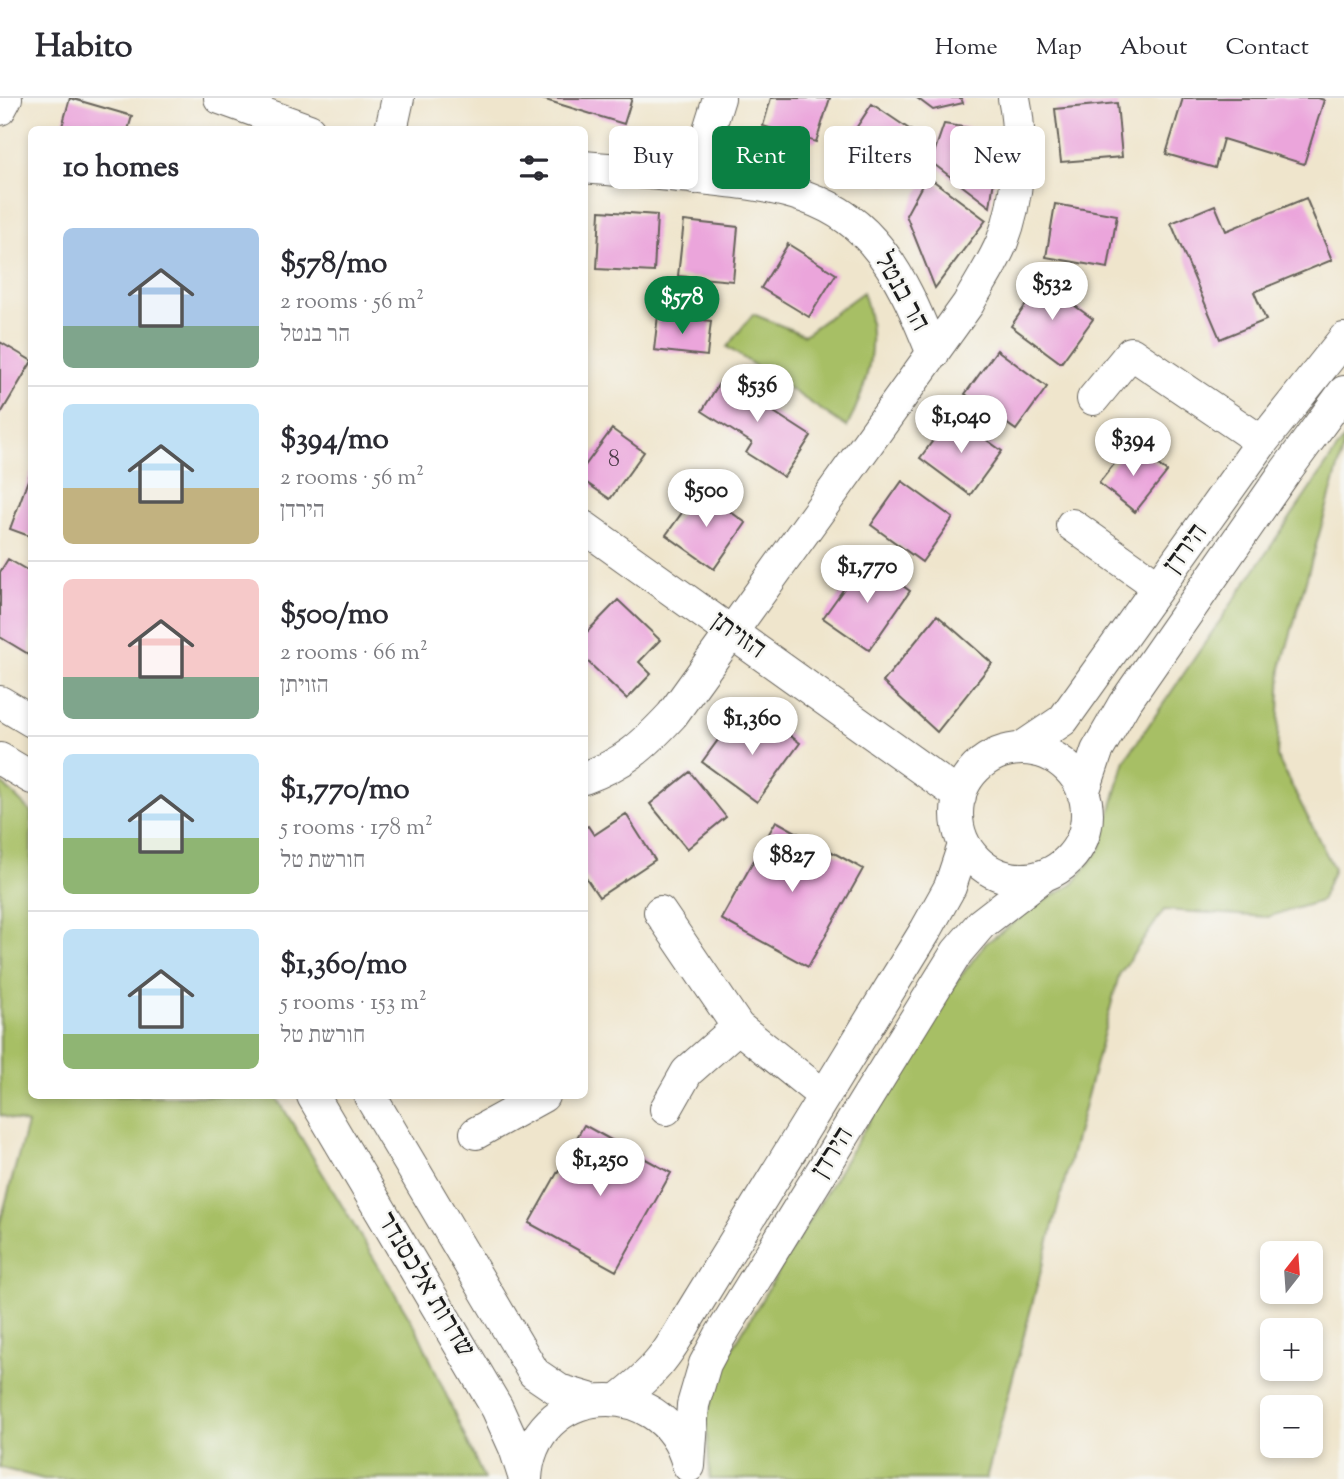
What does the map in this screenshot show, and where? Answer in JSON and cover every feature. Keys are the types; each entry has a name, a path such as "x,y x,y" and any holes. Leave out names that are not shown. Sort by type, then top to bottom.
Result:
{"street":[{"path":"0,109 6,98"},
{"path":"220,98 298,126"},
{"path":"392,126 398,98"},
{"path":"698,165 719,98"},
{"path":"588,776 610,768 644,746 672,715 968,304 1002,242 1018,179 1018,117 1014,98"},
{"name":"הר בנטל","path":"588,167 609,170"},
{"name":"הר בנטל","path":"698,178 774,187 805,195 831,207 853,222 871,240 900,281 933,354"},
{"name":"הירדן","path":"1020,749 1063,720 1262,442 1344,339"},
{"path":"1093,399 1131,353 1262,442"},
{"name":"הירדן","path":"1083,793 1097,751 1124,704 1285,472 1344,392"},
{"path":"1072,525 1158,586"},
{"name":"הזויתן","path":"588,530 960,796"},
{"path":"0,702 28,719"},
{"path":"1020,749 1041,752 1059,761 1074,775 1083,793 1087,813 1080,843 1061,866 1043,876 1023,879 1003,876 984,867 964,845 957,816 960,796 969,777 983,763 1001,753 1020,749"},
{"path":"0,759 28,776"},
{"name":"הירדן","path":"526,1479 534,1445 549,1424 569,1409 606,1400 649,1376 671,1350 950,887 964,845"},
{"name":"הירדן","path":"689,1473 693,1405 705,1364 720,1336 957,952 981,924 1043,876"},
{"path":"660,912 738,1027 824,1096"},
{"path":"666,1109 687,1072 738,1027"},
{"name":"שדרות אלכסנדר","path":"315,1099 497,1408 526,1479"},
{"name":"שדרות אלכסנדר","path":"372,1099 534,1373 559,1390 644,1408 665,1423 680,1443 689,1473"},
{"path":"476,1133 537,1099"}],"green space":[{"path":"863,292 871,327 870,361 861,394 847,427 727,347 753,314 804,335"},
{"path":"1344,439 1344,447 1281,668 1277,757 1334,869 1321,901 1267,917 1164,910 1119,975 986,1479 710,1479 706,1418 723,1364 937,1008 985,944 1037,905 1073,884 1100,849 1125,760"},
{"path":"0,781 28,809 28,1099 278,1099 417,1330 484,1479 44,1479 0,1468 0,1223 27,1124 0,1115"}],"building":[{"path":"70,98 132,116 129,126 62,126"},
{"path":"539,98 632,98 624,124"},
{"path":"771,98 830,98 816,142 810,140 810,126 763,126"},
{"path":"917,98 961,98 963,103 933,110"},
{"path":"1183,98 1324,100 1304,164 1223,139 1215,168 1166,154"},
{"path":"1117,103 1122,157 1061,162 1055,109"},
{"path":"872,104 905,126 857,126"},
{"path":"944,124 957,126 950,126 950,176 936,166 936,147"},
{"path":"936,183 986,220 935,288 906,215 920,189 936,189"},
{"path":"966,189 993,189 990,207"},
{"path":"1306,198 1332,260 1254,292 1266,320 1220,339 1171,223 1215,205 1226,231"},
{"path":"1055,204 1117,215 1108,268 1046,257"},
{"path":"600,211 657,215 654,272 597,269"},
{"path":"684,221 738,227 733,281 678,276"},
{"path":"788,244 836,274 809,317 761,288"},
{"path":"1042,282 1093,319 1061,363 1011,326"},
{"path":"658,315 711,321 707,356 654,350"},
{"path":"0,342 28,359 28,368 0,415"},
{"path":"997,350 1047,387 1016,430 965,394"},
{"path":"738,373 770,393 763,405 811,436 784,477 746,453 752,443 702,411 720,382 728,388"},
{"path":"952,415 1002,451 970,495 920,458"},
{"path":"612,429 644,452 610,499 588,484 588,462"},
{"path":"1131,443 1167,472 1135,512 1099,483"},
{"path":"28,480 28,536 10,529"},
{"path":"902,481 953,518 922,562 871,525"},
{"path":"699,489 746,523 714,569 666,535"},
{"path":"8,559 28,571 28,654 0,637 0,572"},
{"path":"865,559 910,591 869,650 823,618"},
{"path":"618,600 660,640 639,662 651,674 627,699 588,662 588,631"},
{"path":"937,615 992,663 937,732 883,682"},
{"path":"765,717 800,743 757,802 702,762 726,729 733,734 742,722 755,731"},
{"path":"690,772 726,817 687,849 650,804"},
{"path":"626,814 655,860 599,897 588,881 588,826 594,835"},
{"path":"776,821 863,869 808,967 721,919"},
{"path":"584,1125 671,1173 616,1271 529,1223"}]}
